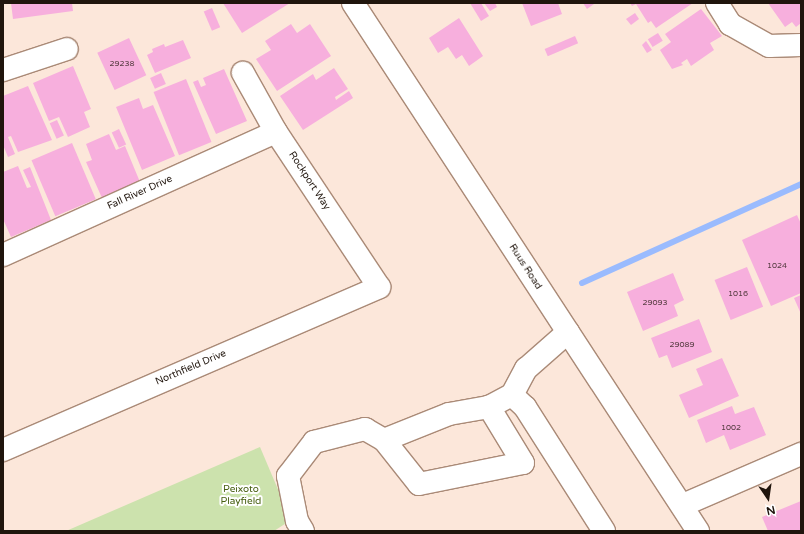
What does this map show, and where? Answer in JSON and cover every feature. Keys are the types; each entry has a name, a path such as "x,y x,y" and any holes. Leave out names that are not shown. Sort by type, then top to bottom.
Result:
{"street":[{"name":"Ruus Road","path":"353,3 683,505 698,531"},
{"path":"717,3 730,24 769,46 801,45"},
{"path":"4,68 67,49"},
{"name":"Rockport Way","path":"243,73 276,132 379,287"},
{"name":"Fall River Drive","path":"3,255 276,132"},
{"name":"Northfield Drive","path":"3,450 379,287"},
{"path":"384,440 449,414 489,407 512,395 526,369 568,332"},
{"path":"512,395 525,407 604,531"},
{"path":"303,531 296,521 288,476 314,442 364,429 384,440 419,484 523,463 489,407"},
{"path":"683,505 801,454"}],"green space":[{"name":"Peixoto Playfield","path":"260,447 291,520 274,531 66,531"}],"building":[{"path":"11,3 72,3 73,11 13,19"},
{"path":"223,3 290,3 242,33"},
{"path":"470,3 481,3 489,16 481,21"},
{"path":"484,3 495,3 497,7 490,11"},
{"path":"522,3 558,3 562,14 531,26"},
{"path":"583,3 593,3 594,4 587,9"},
{"path":"630,3 693,3 656,28 651,21 648,23 636,4 632,6"},
{"path":"768,3 801,3 801,23 796,27 792,22 785,27"},
{"path":"212,8 220,27 212,31 204,12"},
{"path":"701,9 722,36 710,43 714,50 691,66 687,59 681,63 683,65 672,69 660,50 671,42 665,34"},
{"path":"635,13 639,19 631,25 626,19"},
{"path":"459,18 483,56 469,66 462,55 456,59 448,47 438,53 429,38"},
{"path":"291,24 297,33 310,24 331,56 277,91 256,59 271,50 265,41"},
{"path":"658,33 663,41 653,47 648,39"},
{"path":"575,36 578,43 548,56 545,49"},
{"path":"129,38 146,75 115,90 97,53"},
{"path":"183,40 191,58 155,73 147,55 153,52 152,49 164,44 165,47"},
{"path":"646,41 652,50 647,53 642,45"},
{"path":"73,66 91,109 84,112 90,127 68,137 59,117 49,121 33,83"},
{"path":"334,68 348,89 335,97 336,100 349,91 353,98 303,130 280,96 313,74 316,80"},
{"path":"224,69 247,121 216,134 193,82 198,80 201,87 206,85 203,78"},
{"path":"161,73 166,84 155,89 150,78"},
{"path":"186,79 211,142 179,155 154,92"},
{"path":"28,86 52,140 18,152 11,136 8,137 15,154 8,157 3,145 3,96"},
{"path":"139,98 143,109 153,105 175,156 142,170 116,107"},
{"path":"57,120 64,136 57,139 50,123"},
{"path":"119,129 126,144 119,148 112,132"},
{"path":"109,134 116,150 125,146 140,182 102,198 86,162 92,160 86,144"},
{"path":"72,143 96,199 55,216 31,160"},
{"path":"18,166 27,188 31,187 23,170 30,167 51,220 11,237 3,219 3,172"},
{"path":"797,215 801,224 801,293 771,306 742,240"},
{"path":"747,267 763,307 731,320 715,280"},
{"path":"673,273 684,300 674,305 678,316 643,331 627,292"},
{"path":"801,295 801,314 794,298"},
{"path":"699,319 712,352 672,368 667,355 659,358 651,338"},
{"path":"722,358 739,396 689,418 679,395 703,385 696,369"},
{"path":"732,406 735,414 754,407 766,435 730,450 724,435 706,443 697,420"},
{"path":"801,501 801,531 768,531 762,517"}],"waterway":[{"path":"582,283 801,184"}]}
